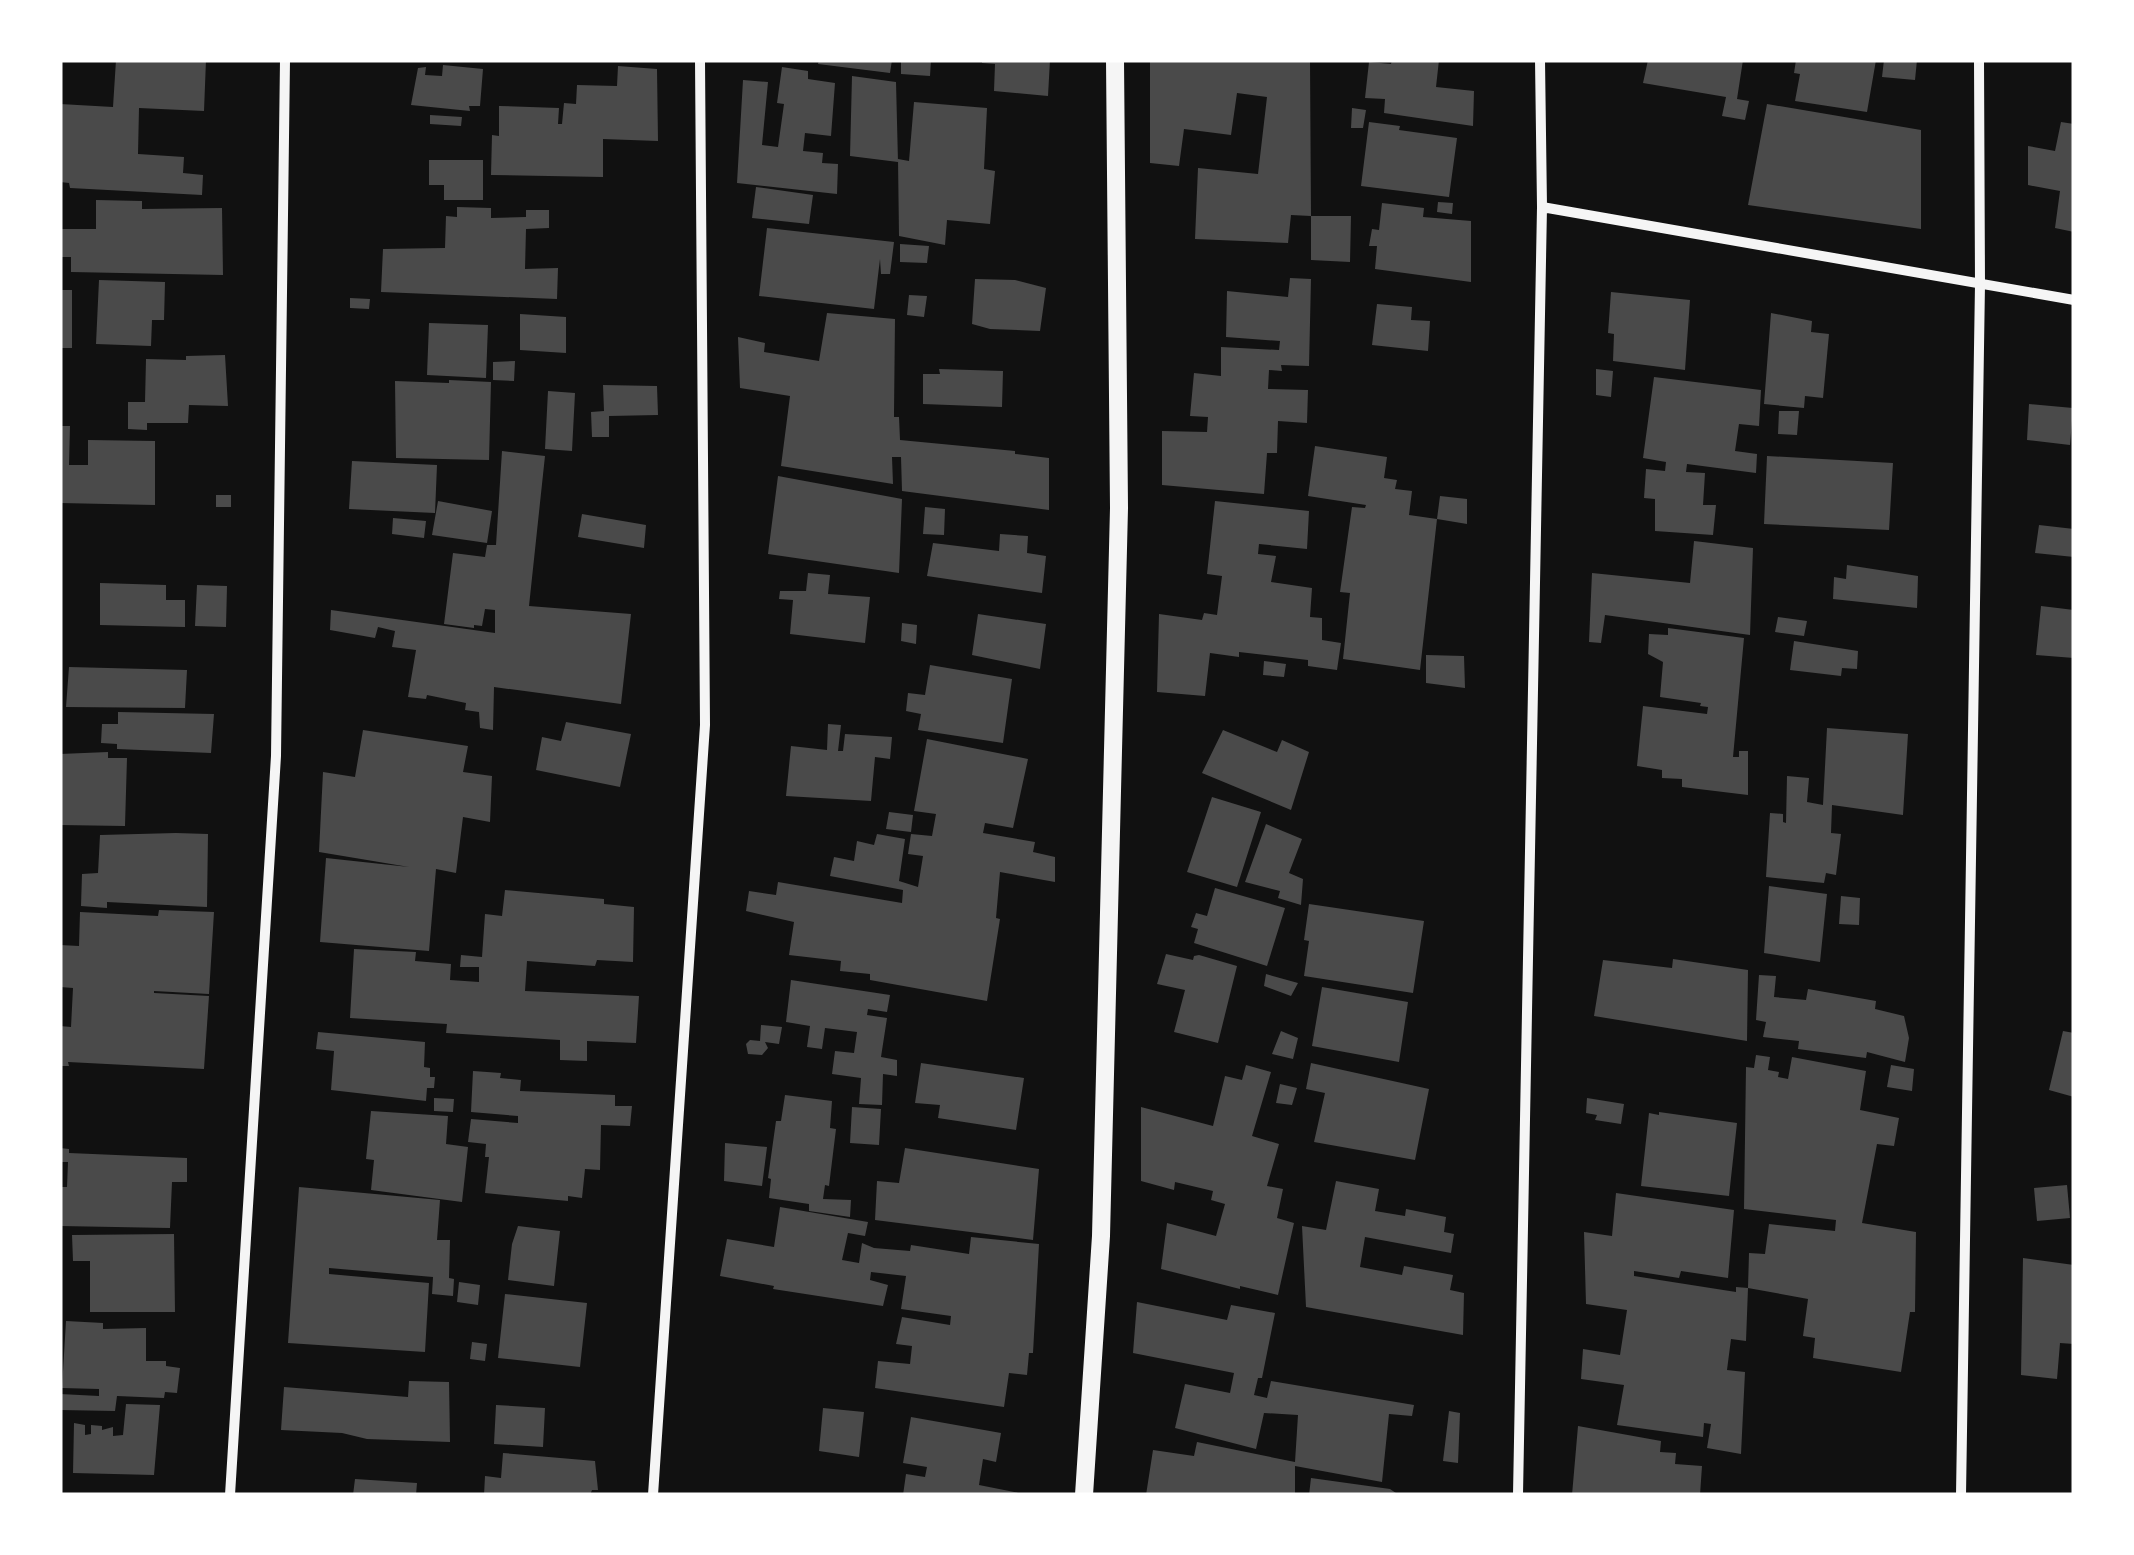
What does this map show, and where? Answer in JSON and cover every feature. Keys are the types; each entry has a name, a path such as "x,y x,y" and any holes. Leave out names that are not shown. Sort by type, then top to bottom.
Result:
{"street":[{"path":"230,1495 276,756 284,60"},
{"path":"654,1495 705,724 700,60"},
{"path":"1084,1495 1102,1236 1120,508 1115,60"},
{"path":"1518,1495 1542,207 1540,60"},
{"path":"1961,1495 1980,284 1979,60"},
{"path":"1542,207 2074,300"}],"building":[{"path":"116,60 206,60 204,111 139,108 138,154 184,157 183,173 203,175 202,195 70,188 69,183 60,182 60,104 113,107"},
{"path":"819,60 892,60 890,73 818,64"},
{"path":"901,60 931,60 930,76 901,74"},
{"path":"982,60 1050,60 1048,96 994,91 995,64"},
{"path":"1150,60 1310,60 1311,216 1291,215 1288,243 1195,239 1198,168 1258,174 1267,97 1237,93 1231,135 1184,129 1179,166 1150,163"},
{"path":"1392,60 1439,60 1436,87 1474,91 1473,126 1384,113 1385,99 1365,98 1369,62 1391,64"},
{"path":"1648,60 1743,60 1737,99 1749,101 1745,120 1722,116 1726,97 1643,83"},
{"path":"1796,60 1876,60 1867,112 1795,101 1800,74 1794,73"},
{"path":"1884,60 1917,60 1915,80 1882,77"},
{"path":"443,65 483,69 480,106 469,106 470,111 411,105 418,68 426,67 425,75 442,76"},
{"path":"618,66 657,69 658,141 603,139 603,177 491,175 492,135 499,136 499,106 559,108 558,124 562,124 564,103 576,104 577,85 617,86"},
{"path":"782,67 808,71 808,79 835,83 831,136 805,133 803,151 823,153 822,163 838,164 837,194 737,183 743,80 768,82 762,145 778,147 784,104 777,103"},
{"path":"852,76 896,82 898,162 850,156"},
{"path":"914,102 987,108 984,169 995,171 990,224 947,220 945,245 899,236 898,159 909,161"},
{"path":"1767,104 1921,130 1921,229 1748,205"},
{"path":"1352,108 1366,110 1363,128 1351,128"},
{"path":"430,115 462,117 461,126 430,124"},
{"path":"1369,122 1457,138 1449,197 1361,186"},
{"path":"2061,122 2074,124 2074,232 2055,228 2060,191 2028,185 2028,146 2055,151"},
{"path":"429,160 483,160 483,200 444,200 444,185 429,185"},
{"path":"756,187 813,195 809,224 752,218"},
{"path":"96,200 142,201 142,209 222,208 223,275 71,272 71,257 60,257 60,229 96,229"},
{"path":"1438,202 1453,203 1452,214 1437,212"},
{"path":"1382,203 1424,208 1423,217 1471,221 1471,282 1375,269 1377,246 1369,246 1372,229 1379,230"},
{"path":"457,207 491,208 491,218 526,217 526,210 549,210 549,228 526,229 525,269 558,268 557,299 381,292 383,249 445,248 446,216 457,217"},
{"path":"1311,216 1351,216 1350,262 1311,260"},
{"path":"767,228 894,242 890,274 881,274 880,259 874,309 759,296"},
{"path":"900,244 929,246 927,263 900,262"},
{"path":"1290,278 1311,279 1309,366 1281,365 1282,371 1269,370 1268,389 1308,390 1307,423 1278,421 1277,453 1267,453 1264,494 1162,485 1162,431 1207,432 1208,417 1190,416 1194,373 1221,376 1221,347 1279,350 1280,341 1226,337 1227,291 1288,297"},
{"path":"975,279 1015,280 1046,288 1040,331 990,329 972,324"},
{"path":"99,280 165,282 164,320 152,320 151,346 96,344"},
{"path":"60,290 72,290 72,348 60,348"},
{"path":"1611,292 1690,300 1685,370 1613,361 1614,334 1608,333"},
{"path":"909,295 927,296 924,317 907,315"},
{"path":"350,298 370,299 369,309 350,308"},
{"path":"1377,304 1412,307 1411,320 1430,321 1428,351 1372,345"},
{"path":"827,313 895,319 894,417 899,417 900,440 1049,458 1049,510 902,491 901,457 892,457 893,484 781,466 790,396 740,388 738,337 765,343 764,352 819,361"},
{"path":"1771,313 1812,321 1811,332 1829,334 1823,398 1805,396 1804,408 1764,404"},
{"path":"520,314 566,317 566,353 520,350"},
{"path":"429,323 488,325 486,378 427,375"},
{"path":"225,355 228,406 189,405 188,423 147,423 147,430 128,429 128,402 145,402 146,359 186,360 186,356"},
{"path":"515,361 514,381 493,380 493,362"},
{"path":"939,369 1003,371 1002,407 923,404 923,374 940,374"},
{"path":"1596,369 1613,371 1611,397 1596,395"},
{"path":"1654,377 1761,390 1759,426 1739,424 1735,451 1757,454 1756,473 1687,464 1686,472 1705,473 1703,505 1716,505 1713,535 1655,531 1655,499 1644,498 1646,469 1665,471 1666,462 1643,458"},
{"path":"395,381 491,382 489,460 396,458"},
{"path":"603,385 657,386 658,415 609,416 609,437 592,437 591,412 604,411"},
{"path":"548,391 575,393 572,451 545,449"},
{"path":"2029,404 2073,408 2070,445 2027,440"},
{"path":"1779,411 1799,411 1797,435 1778,434"},
{"path":"60,426 70,426 69,465 88,465 88,440 155,441 155,505 60,503"},
{"path":"1315,446 1387,457 1384,478 1397,480 1395,489 1412,491 1409,515 1437,519 1420,670 1343,659 1350,593 1340,592 1352,507 1366,505 1308,496"},
{"path":"502,451 545,456 529,606 631,614 621,704 494,687 493,730 480,728 479,712 465,710 466,703 427,695 426,699 408,697 416,650 392,647 395,631 378,627 375,638 330,630 331,610 495,633 495,610 485,609 482,626 444,624 453,553 485,557 487,545 496,545"},
{"path":"1767,456 1893,463 1889,530 1764,524"},
{"path":"352,461 437,465 435,513 349,509"},
{"path":"778,476 902,499 899,573 768,554"},
{"path":"216,495 231,495 231,507 216,507"},
{"path":"1440,496 1467,499 1467,524 1437,519"},
{"path":"438,501 492,511 487,543 432,535"},
{"path":"1215,501 1309,511 1307,549 1259,544 1258,554 1276,556 1271,582 1312,588 1310,617 1322,618 1322,640 1341,643 1337,670 1308,666 1308,660 1239,652 1239,657 1210,653 1205,696 1157,692 1159,614 1202,620 1204,613 1217,615 1222,576 1207,574"},
{"path":"925,507 945,509 944,535 923,534"},
{"path":"582,514 646,525 644,548 578,537"},
{"path":"393,518 426,521 424,538 392,534"},
{"path":"2039,525 2074,529 2074,557 2035,553"},
{"path":"1000,534 1028,536 1027,553 1046,556 1042,593 927,576 933,543 999,551"},
{"path":"1694,541 1753,548 1750,635 1605,615 1601,643 1589,642 1592,573 1690,583"},
{"path":"1847,565 1918,576 1917,608 1833,599 1834,577 1846,579"},
{"path":"808,573 830,575 828,594 870,597 865,643 790,634 793,600 779,599 780,591 806,591"},
{"path":"100,583 166,585 166,600 185,600 185,627 100,625"},
{"path":"197,585 227,586 226,627 195,626"},
{"path":"2041,606 2074,610 2074,658 2036,655"},
{"path":"978,614 1046,624 1040,669 972,655"},
{"path":"1778,617 1807,621 1804,636 1775,632"},
{"path":"902,623 917,625 916,644 901,641"},
{"path":"1668,628 1744,638 1733,757 1739,757 1739,751 1748,751 1748,795 1682,787 1682,779 1662,778 1662,770 1637,766 1643,706 1707,714 1708,707 1700,706 1701,703 1660,697 1663,662 1648,654 1649,634 1668,635"},
{"path":"1794,641 1858,651 1857,669 1842,668 1841,676 1790,670"},
{"path":"1426,655 1464,656 1465,688 1426,683"},
{"path":"1264,661 1286,664 1284,677 1263,675"},
{"path":"930,665 1012,679 1003,743 918,730 921,714 906,711 908,693 925,695"},
{"path":"69,667 187,670 185,708 66,707"},
{"path":"118,712 214,714 211,753 117,749 117,744 101,743 102,724 118,724"},
{"path":"566,722 631,734 620,787 536,770 542,737 561,741"},
{"path":"828,724 841,725 838,751 843,751 845,734 892,737 890,759 875,757 871,801 786,796 791,746 827,750"},
{"path":"1827,728 1908,734 1903,815 1832,805 1831,833 1841,834 1836,875 1826,873 1824,883 1766,877 1770,813 1783,814 1786,823 1787,776 1809,778 1807,802 1823,805"},
{"path":"363,730 468,746 463,772 492,776 490,822 463,817 456,873 436,869 429,951 320,942 326,858 409,867 319,852 323,772 355,777"},
{"path":"1223,730 1277,752 1282,740 1309,752 1291,810 1202,773"},
{"path":"927,739 1028,759 1013,828 985,823 983,833 1035,842 1033,852 1055,857 1055,882 1000,872 996,918 1000,919 987,1001 870,980 870,974 840,971 841,961 789,955 794,922 746,911 749,891 776,895 778,882 902,903 903,890 830,876 834,857 854,861 857,841 874,845 877,834 905,839 899,881 918,887 923,856 908,854 911,834 932,836 936,814 914,811"},
{"path":"108,752 108,758 127,758 125,826 60,825 60,754"},
{"path":"1212,797 1261,812 1237,887 1187,872"},
{"path":"889,812 913,815 911,832 886,829"},
{"path":"1266,824 1302,839 1289,873 1303,879 1301,905 1278,898 1280,891 1245,882"},
{"path":"208,834 207,907 107,902 107,908 81,906 82,874 98,873 100,835"},
{"path":"1769,886 1827,894 1820,962 1764,953"},
{"path":"1215,888 1285,908 1267,966 1194,943 1198,929 1191,927 1196,913 1207,916"},
{"path":"505,890 604,899 604,904 634,907 633,962 597,960 595,966 527,961 525,991 639,996 636,1043 587,1041 587,1061 560,1060 560,1040 446,1033 447,1024 350,1018 354,949 416,952 415,961 451,964 450,980 479,982 479,967 460,967 461,955 482,957 485,914 502,916"},
{"path":"1841,896 1860,898 1859,925 1839,924"},
{"path":"1309,904 1424,921 1413,993 1304,976"},
{"path":"159,910 214,912 209,994 154,991 209,996 204,1069 68,1062 69,1066 60,1066 60,1026 71,1027 73,988 60,987 60,945 79,946 80,912 158,916"},
{"path":"1166,954 1193,960 1199,955 1237,966 1218,1043 1174,1032 1185,990 1157,984"},
{"path":"1673,959 1748,970 1747,1041 1594,1016 1603,960 1672,968"},
{"path":"1266,974 1298,983 1291,996 1264,986"},
{"path":"1759,975 1776,976 1774,997 1806,1000 1808,989 1876,1001 1875,1009 1904,1016 1909,1038 1905,1062 1867,1052 1866,1058 1798,1049 1799,1041 1763,1037 1766,1022 1756,1020"},
{"path":"791,980 890,995 887,1012 868,1009 867,1015 887,1018 881,1057 897,1060 897,1076 883,1074 882,1105 859,1104 861,1078 832,1074 835,1051 854,1053 857,1032 825,1028 822,1049 807,1047 810,1026 786,1022"},
{"path":"1322,987 1408,1002 1399,1062 1312,1046"},
{"path":"761,1025 782,1027 779,1044 765,1042 768,1048 762,1055 748,1054 746,1044 750,1040 760,1041"},
{"path":"1281,1031 1298,1038 1293,1059 1272,1054"},
{"path":"2063,1031 2074,1033 2074,1097 2049,1090"},
{"path":"318,1032 425,1042 424,1067 430,1068 430,1077 435,1077 434,1088 427,1088 426,1101 331,1090 334,1051 316,1049"},
{"path":"1756,1055 1770,1057 1768,1070 1788,1079 1792,1057 1866,1071 1860,1110 1899,1118 1894,1146 1877,1144 1862,1223 1916,1232 1915,1312 1910,1312 1901,1372 1813,1358 1815,1338 1803,1336 1808,1299 1748,1288 1749,1253 1765,1254 1769,1224 1835,1231 1836,1220 1744,1209 1746,1067 1754,1068"},
{"path":"921,1063 1024,1078 1016,1130 938,1118 940,1105 915,1103"},
{"path":"1311,1063 1429,1089 1415,1160 1314,1142 1325,1093 1306,1089"},
{"path":"1246,1065 1271,1072 1252,1136 1279,1144 1267,1186 1283,1189 1277,1218 1294,1223 1278,1295 1161,1269 1167,1223 1216,1236 1225,1204 1211,1200 1213,1191 1175,1182 1174,1190 1141,1181 1141,1107 1213,1126 1225,1076 1242,1080"},
{"path":"1891,1065 1914,1069 1912,1091 1887,1087"},
{"path":"473,1071 501,1073 500,1078 521,1080 520,1091 615,1095 615,1106 632,1106 630,1126 601,1125 600,1170 585,1169 582,1198 568,1196 568,1201 485,1193 489,1157 485,1157 486,1144 468,1142 471,1119 518,1123 518,1116 471,1112"},
{"path":"1280,1084 1297,1088 1292,1105 1276,1103"},
{"path":"785,1095 832,1101 830,1128 836,1129 829,1186 825,1185 823,1199 851,1200 850,1217 809,1211 809,1204 769,1198 776,1121 781,1121"},
{"path":"434,1098 454,1099 453,1112 434,1111"},
{"path":"1587,1098 1624,1104 1621,1124 1595,1120 1597,1115 1586,1113"},
{"path":"852,1107 881,1109 879,1145 850,1143"},
{"path":"371,1111 448,1116 446,1144 468,1147 462,1202 371,1190 374,1160 366,1159"},
{"path":"1649,1113 1737,1123 1729,1196 1641,1186"},
{"path":"725,1143 767,1147 762,1186 724,1181"},
{"path":"60,1148 69,1149 69,1153 187,1158 187,1182 172,1182 170,1228 60,1226 60,1187 67,1187 68,1162 60,1162"},
{"path":"905,1148 1039,1169 1033,1240 875,1220 877,1181 899,1183"},
{"path":"1336,1181 1379,1189 1375,1211 1405,1216 1406,1209 1446,1217 1444,1232 1454,1234 1451,1253 1365,1237 1360,1267 1402,1275 1404,1266 1453,1275 1450,1290 1464,1293 1463,1335 1306,1307 1302,1226 1326,1230"},
{"path":"2067,1185 2070,1218 2037,1221 2034,1188"},
{"path":"299,1187 440,1200 437,1240 450,1240 449,1278 454,1279 453,1296 432,1294 433,1277 329,1268 329,1274 429,1283 425,1352 288,1343"},
{"path":"1616,1193 1734,1210 1728,1278 1681,1271 1679,1278 1634,1271 1634,1276 1736,1292 1736,1287 1748,1288 1746,1341 1731,1339 1727,1370 1745,1372 1741,1454 1707,1448 1711,1424 1704,1423 1703,1437 1617,1425 1624,1385 1581,1379 1583,1349 1620,1355 1627,1310 1586,1304 1584,1232 1612,1236"},
{"path":"780,1207 868,1222 865,1236 848,1233 842,1260 859,1263 862,1243 874,1248 910,1251 911,1245 969,1254 971,1237 1039,1244 1033,1353 1029,1353 1027,1375 1009,1373 1004,1407 875,1388 878,1361 910,1364 912,1346 896,1344 902,1317 950,1325 951,1316 901,1309 906,1276 871,1272 870,1280 888,1285 883,1306 773,1289 774,1286 720,1276 727,1239 774,1247"},
{"path":"518,1226 560,1231 554,1286 508,1280"},
{"path":"174,1234 175,1312 90,1312 90,1261 73,1261 72,1235"},
{"path":"2023,1258 2074,1265 2074,1344 2060,1343 2057,1379 2021,1375"},
{"path":"459,1282 480,1285 478,1305 457,1302"},
{"path":"505,1294 587,1303 580,1367 498,1358"},
{"path":"1137,1302 1227,1320 1231,1305 1275,1313 1262,1378 1258,1378 1254,1395 1267,1398 1271,1381 1414,1405 1412,1416 1389,1414 1382,1482 1295,1466 1295,1495 1146,1495 1153,1450 1194,1456 1197,1442 1295,1462 1298,1415 1264,1413 1256,1449 1175,1428 1185,1384 1230,1393 1234,1373 1133,1353"},
{"path":"66,1321 103,1323 103,1329 146,1328 146,1361 166,1361 166,1366 180,1368 177,1393 165,1392 164,1398 117,1396 115,1411 60,1410 60,1394 99,1396 99,1389 62,1388"},
{"path":"472,1342 487,1344 485,1361 470,1359"},
{"path":"409,1381 449,1382 450,1442 281,1430 284,1387 408,1397"},
{"path":"126,1404 160,1405 154,1475 73,1473 74,1423 85,1425 85,1435 91,1434 91,1425 102,1426 102,1430 113,1427 113,1436 123,1435"},
{"path":"496,1405 545,1408 543,1447 494,1444"},
{"path":"823,1408 864,1412 859,1457 819,1451"},
{"path":"1449,1411 1460,1413 1458,1463 1443,1461"},
{"path":"911,1417 1001,1433 996,1462 983,1459 979,1485 1029,1495 903,1495 906,1474 925,1477 927,1467 903,1463"},
{"path":"1578,1426 1661,1441 1660,1452 1676,1453 1675,1464 1702,1466 1700,1495 1572,1495"},
{"path":"503,1453 595,1461 598,1490 592,1490 590,1495 484,1495 485,1476 501,1478"},
{"path":"1311,1478 1390,1489 1399,1495 1309,1495"},
{"path":"355,1479 417,1483 416,1495 353,1495"}]}
